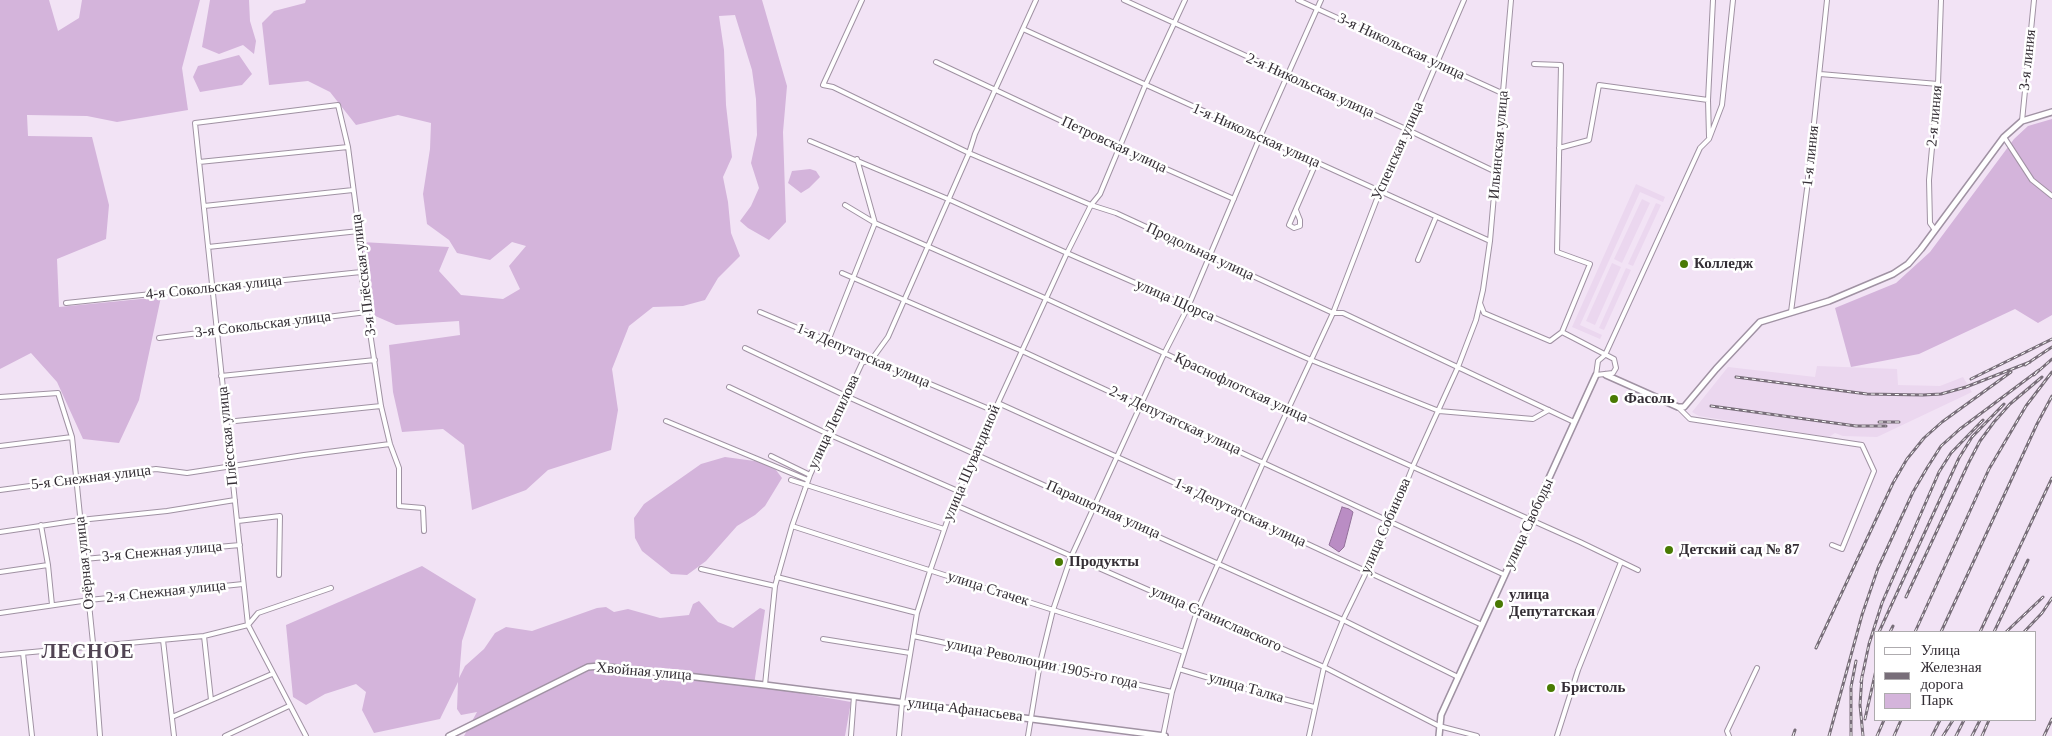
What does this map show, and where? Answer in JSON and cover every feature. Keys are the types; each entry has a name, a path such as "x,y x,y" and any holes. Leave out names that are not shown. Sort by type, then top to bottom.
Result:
{"street":[{"name":"Продольная улица","path":"862,0 823,85 833,87 969,153 1091,205 1116,213 1333,313 1343,313 1574,422"},
{"name":"улица Лепилова","path":"764,685 775,586 792,526 810,474 862,363 872,359 888,336 969,153 975,134 1036,0"},
{"name":"2-я Никольская улица","path":"1124,0 1496,172"},
{"name":"улица Шувандиной","path":"899,736 902,703 917,614 930,570 958,491 1067,253 1091,205 1100,194 1145,86 1185,0"},
{"name":"3-я Никольская улица","path":"1298,0 1504,94"},
{"path":"1028,736 1040,663 1053,610 1071,556 1165,352 1188,307 1260,137 1321,0"},
{"name":"Успенская улица","path":"1164,736 1172,692 1197,611 1333,313 1380,191 1464,0"},
{"name":"Ильинская улица","path":"1480,303 1490,241 1511,0"},
{"path":"1709,139 1708,100 1714,0"},
{"path":"1733,0 1722,105 1709,139 1700,148 1605,356 1598,361 1597,368 1600,373 1678,407 1690,419 1862,445 1874,471 1842,549 1832,545"},
{"name":"1-я линия","path":"1791,312 1807,189 1827,0"},
{"name":"2-я линия","path":"1935,230 1930,223 1929,180 1938,84 1941,0"},
{"name":"3-я линия","path":"2022,121 2034,0"},
{"name":"1-я Никольская улица","path":"1023,29 1490,241"},
{"name":"Петровская улица","path":"936,62 1119,148 1234,199"},
{"path":"1480,303 1484,313 1550,341 1562,332 1590,264 1557,252 1561,65 1534,64"},
{"path":"1820,74 1938,84"},
{"path":"1559,148 1589,140 1599,85 1708,100"},
{"name":"Плёсская улица","path":"306,736 248,626 195,123 338,104"},
{"name":"3-я Плёсская улица","path":"338,104 348,147 367,312 381,406 390,444 399,468 399,506 423,508 424,531"},
{"path":"1678,407 1684,407 1760,322 1829,301 1893,274 1908,264 2004,137 2022,121 2052,112"},
{"path":"2004,137 2032,180 2052,196"},
{"name":"улица Щорса","path":"810,141 857,159 1311,360 1439,411 1534,419 1549,410"},
{"path":"199,162 348,147"},
{"path":"828,341 875,223 857,159"},
{"path":"1296,210 1316,163"},
{"path":"204,206 353,190"},
{"name":"Краснофлотская улица","path":"845,205 875,223 1047,298 1638,570"},
{"path":"1418,260 1436,217"},
{"path":"208,247 359,231"},
{"name":"4-я Сокольская улица","path":"66,303 362,272"},
{"name":"2-я Депутатская улица","path":"842,273 853,276 1141,405 1505,575"},
{"name":"улица Собинова","path":"1309,736 1324,667 1343,620 1390,521 1458,367 1476,320 1480,303"},
{"name":"3-я Сокольская улица","path":"159,338 367,312"},
{"name":"1-я Депутатская улица","path":"760,312 994,411"},
{"path":"1562,332 1614,359 1617,365 1615,371 1606,375 1596,375"},
{"name":"Парашютная улица","path":"745,348 846,396 1095,506 1343,620 1458,677"},
{"path":"221,376 374,360"},
{"name":"улица Свободы","path":"1439,736 1441,715 1531,520 1596,375 1597,368"},
{"path":"729,387 828,434 958,491"},
{"name":"Озёрная улица","path":"0,397 58,393 72,437 94,646 100,736"},
{"name":"1-я Депутатская улица","path":"998,403 1482,625"},
{"path":"226,422 381,406"},
{"path":"666,421 808,480"},
{"path":"0,446 72,437"},
{"name":"5-я Снежная улица","path":"0,490 156,469 187,473 230,465 390,444"},
{"path":"771,456 810,474"},
{"path":"791,480 944,529"},
{"path":"0,532 80,520 167,511 235,500"},
{"name":"улица Станиславского","path":"953,504 1324,667 1439,726 1477,736"},
{"path":"238,521 280,516 279,574"},
{"path":"41,525 52,605"},
{"name":"улица Стачек","path":"792,526 1184,652"},
{"name":"3-я Снежная улица","path":"84,559 240,545"},
{"path":"1557,736 1578,670 1621,562"},
{"path":"0,572 48,565"},
{"path":"701,569 775,586"},
{"path":"777,577 917,614"},
{"name":"2-я Снежная улица","path":"0,613 89,600 243,584"},
{"path":"0,655 204,636 248,626 258,614 332,588"},
{"path":"204,636 211,700"},
{"name":"улица Революции 1905-го года","path":"913,636 1172,692"},
{"path":"823,639 910,653"},
{"path":"163,640 174,736"},
{"path":"23,653 32,736"},
{"name":"Хвойная улица","path":"449,736 588,667 600,666 764,685"},
{"path":"1729,736 1727,731 1757,668"},
{"name":"улица Талка","path":"1179,669 1253,692 1314,707"},
{"path":"172,717 272,674"},
{"name":"улица Афанасьева","path":"764,685 1164,736"},
{"path":"851,736 854,696"},
{"path":"225,736 290,706"}],"shaded area":[{"path":"1636,184 1665,197 1663,202 1640,192 1580,325 1602,335 1600,339 1572,327"},
{"path":"1642,199 1650,203 1622,263 1614,259"},
{"path":"1656,203 1661,205 1633,266 1628,264"},
{"path":"1612,263 1621,267 1595,325 1586,321"},
{"path":"1626,268 1631,270 1604,330 1599,328"},
{"path":"1817,366 1897,369 1898,385 1940,386 1963,377 1972,392 1877,437 1843,436 1835,433 1829,437 1699,416 1692,412 1728,367 1815,377"},
{"path":"1342,507 1353,512 1344,547 1339,552 1329,545"}],"green space":[{"path":"0,0 49,0 58,31 79,18 82,0 200,0 182,68 188,110 117,122 87,116 27,115 28,136 92,137 109,205 106,239 57,259 59,307 161,297 139,400 119,443 83,439 57,382 31,353 0,369"},
{"path":"210,0 249,0 250,21 256,41 254,54 243,45 219,54 202,47"},
{"path":"306,0 762,0 787,86 783,132 786,222 769,240 740,221 751,206 759,188 751,163 757,135 756,99 752,70 735,15 719,16 724,50 726,105 732,157 723,177 731,233 740,256 718,278 705,300 683,306 653,307 629,326 612,369 618,410 611,450 548,470 526,490 472,510 464,445 443,429 402,432 393,392 389,345 460,335 459,321 396,325 373,315 362,242 449,247 439,271 461,295 503,299 520,289 509,266 526,246 512,242 490,260 457,253 449,240 427,224 423,194 430,149 431,123 398,115 356,125 330,92 308,81 269,85 262,23 274,11 305,3"},
{"path":"239,55 252,74 242,85 200,92 193,77 198,66"},
{"path":"2052,119 2052,315 2038,323 2015,309 1919,354 1851,367 1835,308 1896,283 1930,252 2014,139 2028,126"},
{"path":"810,169 816,171 820,177 809,188 801,193 788,183 792,171"},
{"path":"725,457 762,462 776,470 782,478 765,506 755,515 737,526 706,561 687,575 671,574 642,551 635,538 634,518 644,504 701,464"},
{"path":"422,566 476,599 462,641 459,678 465,666 484,649 495,633 506,627 532,631 597,608 606,607 614,612 628,609 660,618 689,615 693,604 699,601 718,622 733,628 760,608 765,610 754,685 851,702 845,736 464,736 477,712 461,715 457,709 458,682 440,719 374,733 362,710 366,692 356,684 325,694 306,705 293,697 286,625"}],"railway":[{"path":"1971,379 2052,339"},
{"path":"2025,365 2052,347"},
{"path":"2034,375 2052,359"},
{"path":"1736,377 1867,394 1923,395 1941,394 1966,387 2030,362"},
{"path":"1829,736 1862,615 1878,568 1913,492 1941,446 1960,429 2039,370"},
{"path":"1816,648 1893,483 1907,459 1924,438 1942,422 2011,372"},
{"path":"1915,631 1989,469 2026,406 2052,372"},
{"path":"1906,597 1980,441 2010,404 2042,377"},
{"path":"1941,631 2037,424 2052,396"},
{"path":"1879,631 1959,458 1972,437 2004,404"},
{"path":"1711,406 1856,426 1886,426"},
{"path":"1861,682 1869,644 1882,603 1939,472 1951,453 1983,420"},
{"path":"1879,422 1899,422"},
{"path":"1980,631 2052,478"},
{"path":"1994,631 2028,560"},
{"path":"2007,631 2043,597"},
{"path":"2025,631 2042,613 2052,598"},
{"path":"1890,631 1893,626"},
{"path":"1851,736 1851,687 1856,661"},
{"path":"1862,676 1860,705 1863,736"},
{"path":"1865,719 1874,679"},
{"path":"2044,736 2052,719"},
{"path":"1877,736 1884,721"},
{"path":"1894,736 1901,721"},
{"path":"1932,736 1940,721"},
{"path":"1943,736 1952,721"},
{"path":"1956,736 1964,721"},
{"path":"1972,736 1980,721"},
{"path":"1982,736 1989,721"},
{"path":"1793,736 1795,730"}],"place":[{"name":"Колледж","path":"1684,264"},
{"name":"Фасоль","path":"1614,399"},
{"name":"Детский сад № 87","path":"1669,550"},
{"name":"Продукты","path":"1059,562"},
{"name":"улица Депутатская","path":"1499,604"},
{"name":"Бристоль","path":"1551,688"}],"district":[{"name":"ЛЕСНОЕ","path":"88,653"}]}
